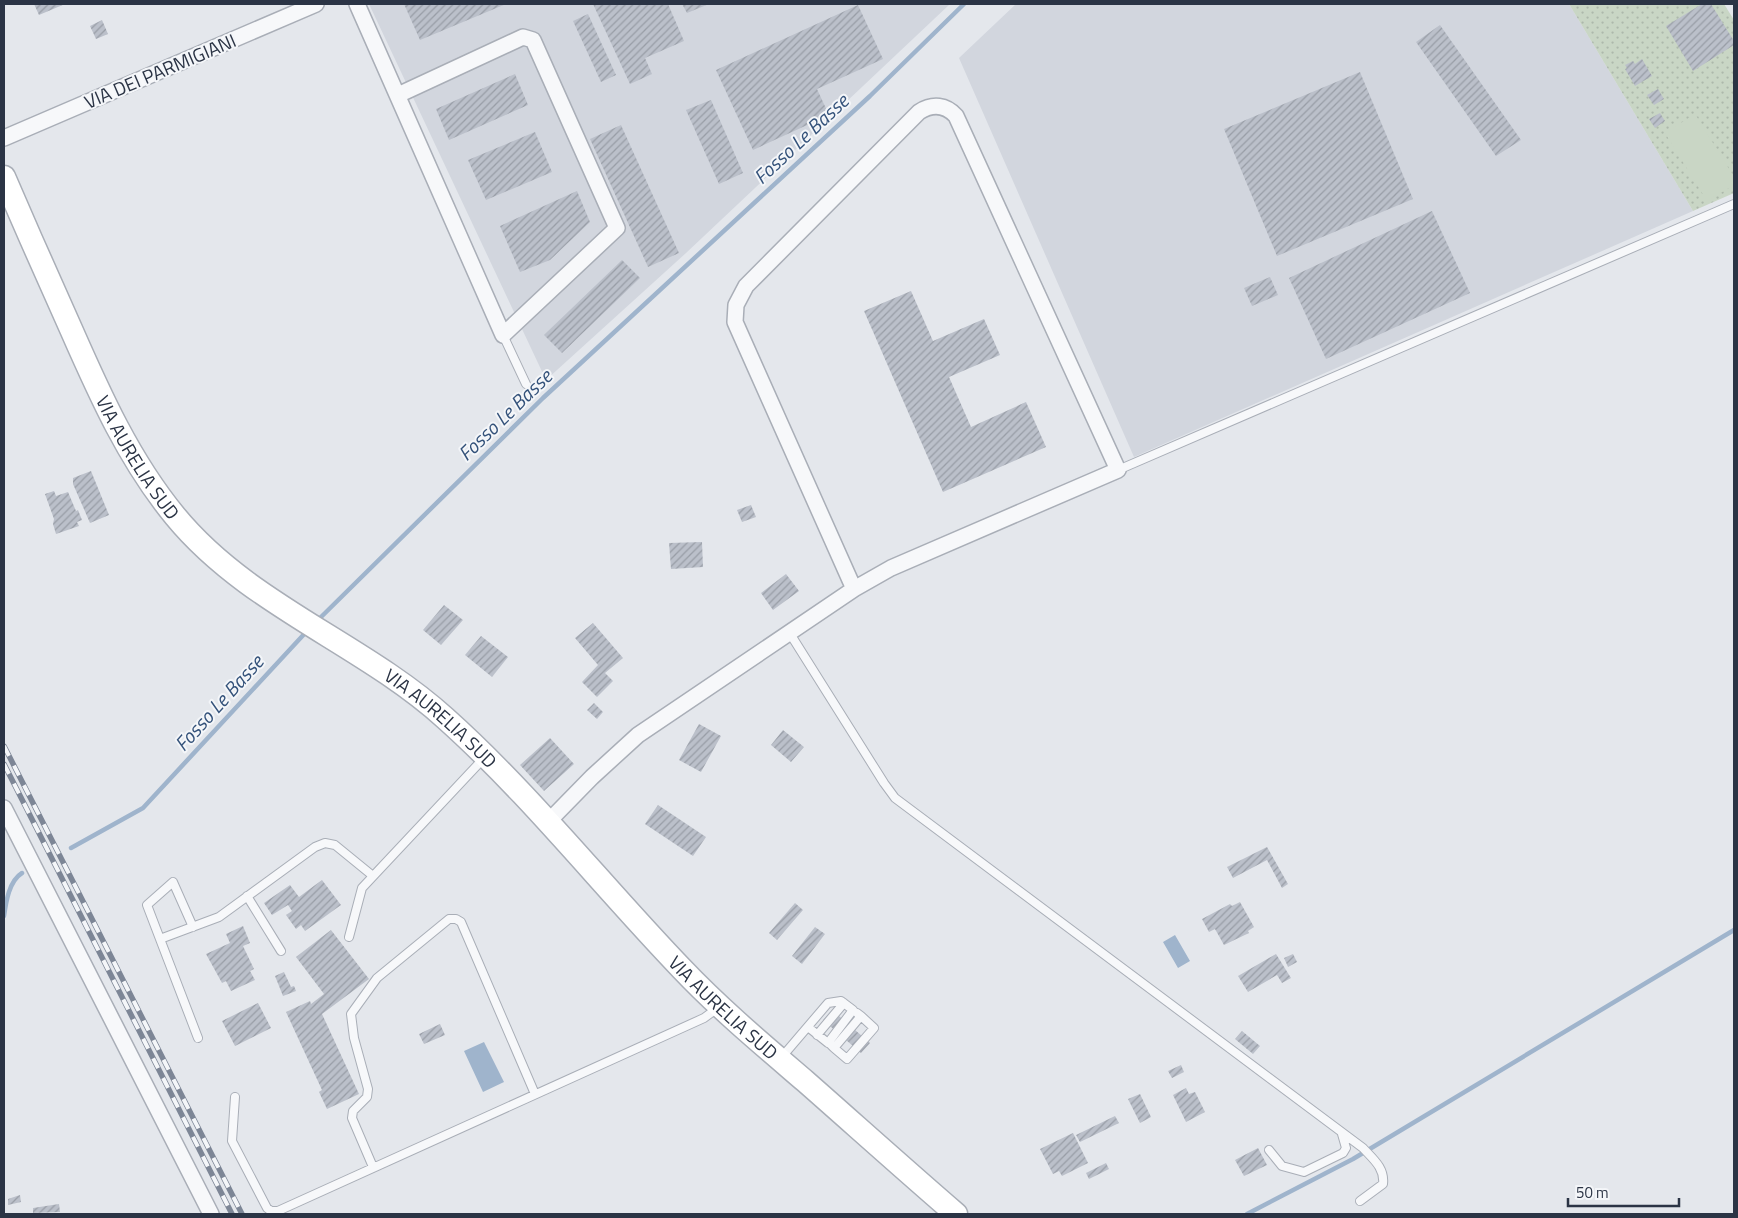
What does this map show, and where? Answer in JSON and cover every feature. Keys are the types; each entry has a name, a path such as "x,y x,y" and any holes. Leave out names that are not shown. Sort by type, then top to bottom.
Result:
{"main road":[{"name":"VIA AURELIA SUD","path":"4,177 100,394 122,438 147,480 178,520 207,550 241,579 279,606 345,646 418,695 485,756 684,972 956,1214"}],"street":[{"name":"VIA DEI PARMIGIANI","path":"4,138 316,4"},
{"path":"357,4 503,335 617,228 533,40 523,37 398,95"},
{"path":"547,823 592,777 638,735 854,589 891,568 1118,470 956,116 946,108 939,106 925,108 746,286 736,306 736,322 854,589"},
{"path":"4,808 211,1214"}],"lane":[{"path":"1118,470 1734,204"},
{"path":"503,335 526,384"},
{"path":"789,632 884,784 896,798 1363,1148 1381,1168 1384,1176 1382,1184 1360,1201"},
{"path":"349,937 362,888 485,756"},
{"path":"160,940 219,917 315,847 325,843 336,845 373,876"},
{"path":"193,927 173,882 147,905 198,1038"},
{"path":"247,896 281,951"},
{"path":"373,1167 352,1118 353,1111 367,1097 368,1089 354,1038 351,1014 377,978 449,919 456,919 461,922 535,1094"},
{"path":"780,1059 828,1003 834,1000 844,1003 874,1028 847,1059 808,1027"},
{"path":"818,1035 844,1003"},
{"path":"235,1097 232,1141 267,1208 271,1211 278,1211 704,1018 721,1006"},
{"path":"831,1045 853,1010"},
{"path":"831,1045 861,1016"},
{"path":"1269,1150 1282,1166 1304,1172 1343,1153 1346,1148 1342,1134"}],"shaded area":[{"path":"369,4 950,4 686,253 546,380"},
{"path":"1016,4 1569,4 1693,211 1134,457 959,58"}],"green space":[{"path":"1569,4 1724,4 1734,20 1734,193 1693,211"},
{"path":"1695,114 1734,177 1734,185 1707,201 1665,133"}],"water":[{"path":"1175,935 1190,961 1178,968 1163,942"},
{"path":"484,1042 504,1082 483,1092 464,1051"}],"building":[{"path":"34,4 65,4 39,15"},
{"path":"404,4 506,4 420,40"},
{"path":"593,4 668,4 684,41 645,58 652,74 630,84"},
{"path":"682,4 709,4 687,13"},
{"path":"1702,4 1711,4 1734,41 1734,45 1693,71 1666,26"},
{"path":"858,5 883,59 817,89 829,115 753,150 716,70"},
{"path":"588,14 616,75 601,82 573,21"},
{"path":"102,20 108,34 96,39 90,26"},
{"path":"1440,25 1521,140 1496,156 1416,42"},
{"path":"1642,59 1652,76 1635,86 1625,69 1627,68 1625,65 1633,61 1635,64"},
{"path":"1360,72 1413,199 1277,256 1224,129"},
{"path":"515,74 528,105 449,140 436,109"},
{"path":"1658,89 1664,99 1654,105 1647,95"},
{"path":"711,100 743,173 719,184 686,110"},
{"path":"1660,113 1665,121 1655,128 1649,119"},
{"path":"621,125 679,253 648,267 590,139"},
{"path":"535,132 552,172 486,200 468,160"},
{"path":"577,191 590,222 550,260 520,272 500,226"},
{"path":"1432,211 1470,293 1326,359 1289,278"},
{"path":"622,260 640,278 562,353 544,335"},
{"path":"1270,277 1278,295 1252,306 1244,288"},
{"path":"911,291 933,341 984,319 1000,355 949,377 971,427 1026,402 1046,447 943,492 864,311"},
{"path":"91,471 109,515 90,523 73,484 73,478"},
{"path":"54,491 56,496 68,492 82,520 77,522 79,526 56,534 53,524 54,519 45,494"},
{"path":"751,505 756,517 742,522 737,510"},
{"path":"702,542 703,567 671,569 669,543"},
{"path":"786,574 799,591 773,610 761,593"},
{"path":"444,605 463,620 441,645 423,630"},
{"path":"593,623 623,658 605,673 613,681 597,697 582,682 598,665 575,638"},
{"path":"481,636 508,657 492,677 465,655"},
{"path":"594,703 603,712 597,719 587,710"},
{"path":"699,724 721,736 701,772 679,760"},
{"path":"783,730 804,747 791,762 771,745"},
{"path":"550,738 574,764 544,791 520,765"},
{"path":"658,805 706,837 693,856 645,824"},
{"path":"1267,847 1288,884 1282,888 1267,860 1233,878 1227,867"},
{"path":"322,880 341,905 305,931 301,925 296,929 286,915 292,911 288,905 272,915 264,903 290,885 299,897"},
{"path":"1240,902 1254,927 1248,931 1249,933 1224,945 1215,929 1209,932 1202,919 1230,904 1232,906"},
{"path":"795,903 803,910 777,940 769,933"},
{"path":"243,926 250,943 243,946 254,969 250,971 255,980 231,991 226,981 222,983 206,954 230,943 226,934"},
{"path":"815,927 825,934 802,964 792,956"},
{"path":"331,930 369,979 322,1014 359,1094 327,1109 319,1092 322,1090 286,1012 310,1001 311,1004 324,994 296,957"},
{"path":"1276,954 1291,978 1282,983 1277,975 1248,992 1238,976"},
{"path":"1293,954 1297,962 1288,967 1284,958"},
{"path":"284,972 291,987 294,986 296,991 283,996 275,976"},
{"path":"258,1003 271,1028 235,1046 222,1021"},
{"path":"832,1010 870,1043 861,1053 823,1020"},
{"path":"440,1024 445,1035 424,1044 419,1034"},
{"path":"1242,1031 1260,1046 1253,1054 1235,1039"},
{"path":"1181,1065 1184,1072 1172,1078 1168,1071"},
{"path":"1186,1088 1189,1094 1195,1092 1205,1112 1186,1122 1173,1095"},
{"path":"1140,1094 1151,1117 1140,1123 1128,1099"},
{"path":"1115,1116 1119,1123 1080,1142 1076,1135"},
{"path":"1073,1133 1088,1163 1062,1176 1059,1171 1053,1174 1040,1149"},
{"path":"1258,1148 1267,1165 1244,1176 1235,1160"},
{"path":"1106,1163 1109,1169 1089,1179 1086,1173"},
{"path":"20,1195 21,1202 8,1205 8,1199"},
{"path":"59,1204 60,1212 33,1213 33,1208"}],"waterway":[{"name":"Fosso Le Basse","path":"317,621 543,398 870,96 964,4"},
{"name":"Fosso Le Basse","path":"71,848 143,808 307,631"},
{"name":"Fosso Le Basse","path":"4,916 11,886 22,873"},
{"path":"1247,1214 1353,1159 1734,930"}],"railway":[{"path":"4,746 242,1214"},
{"path":"4,764 232,1214"}]}
